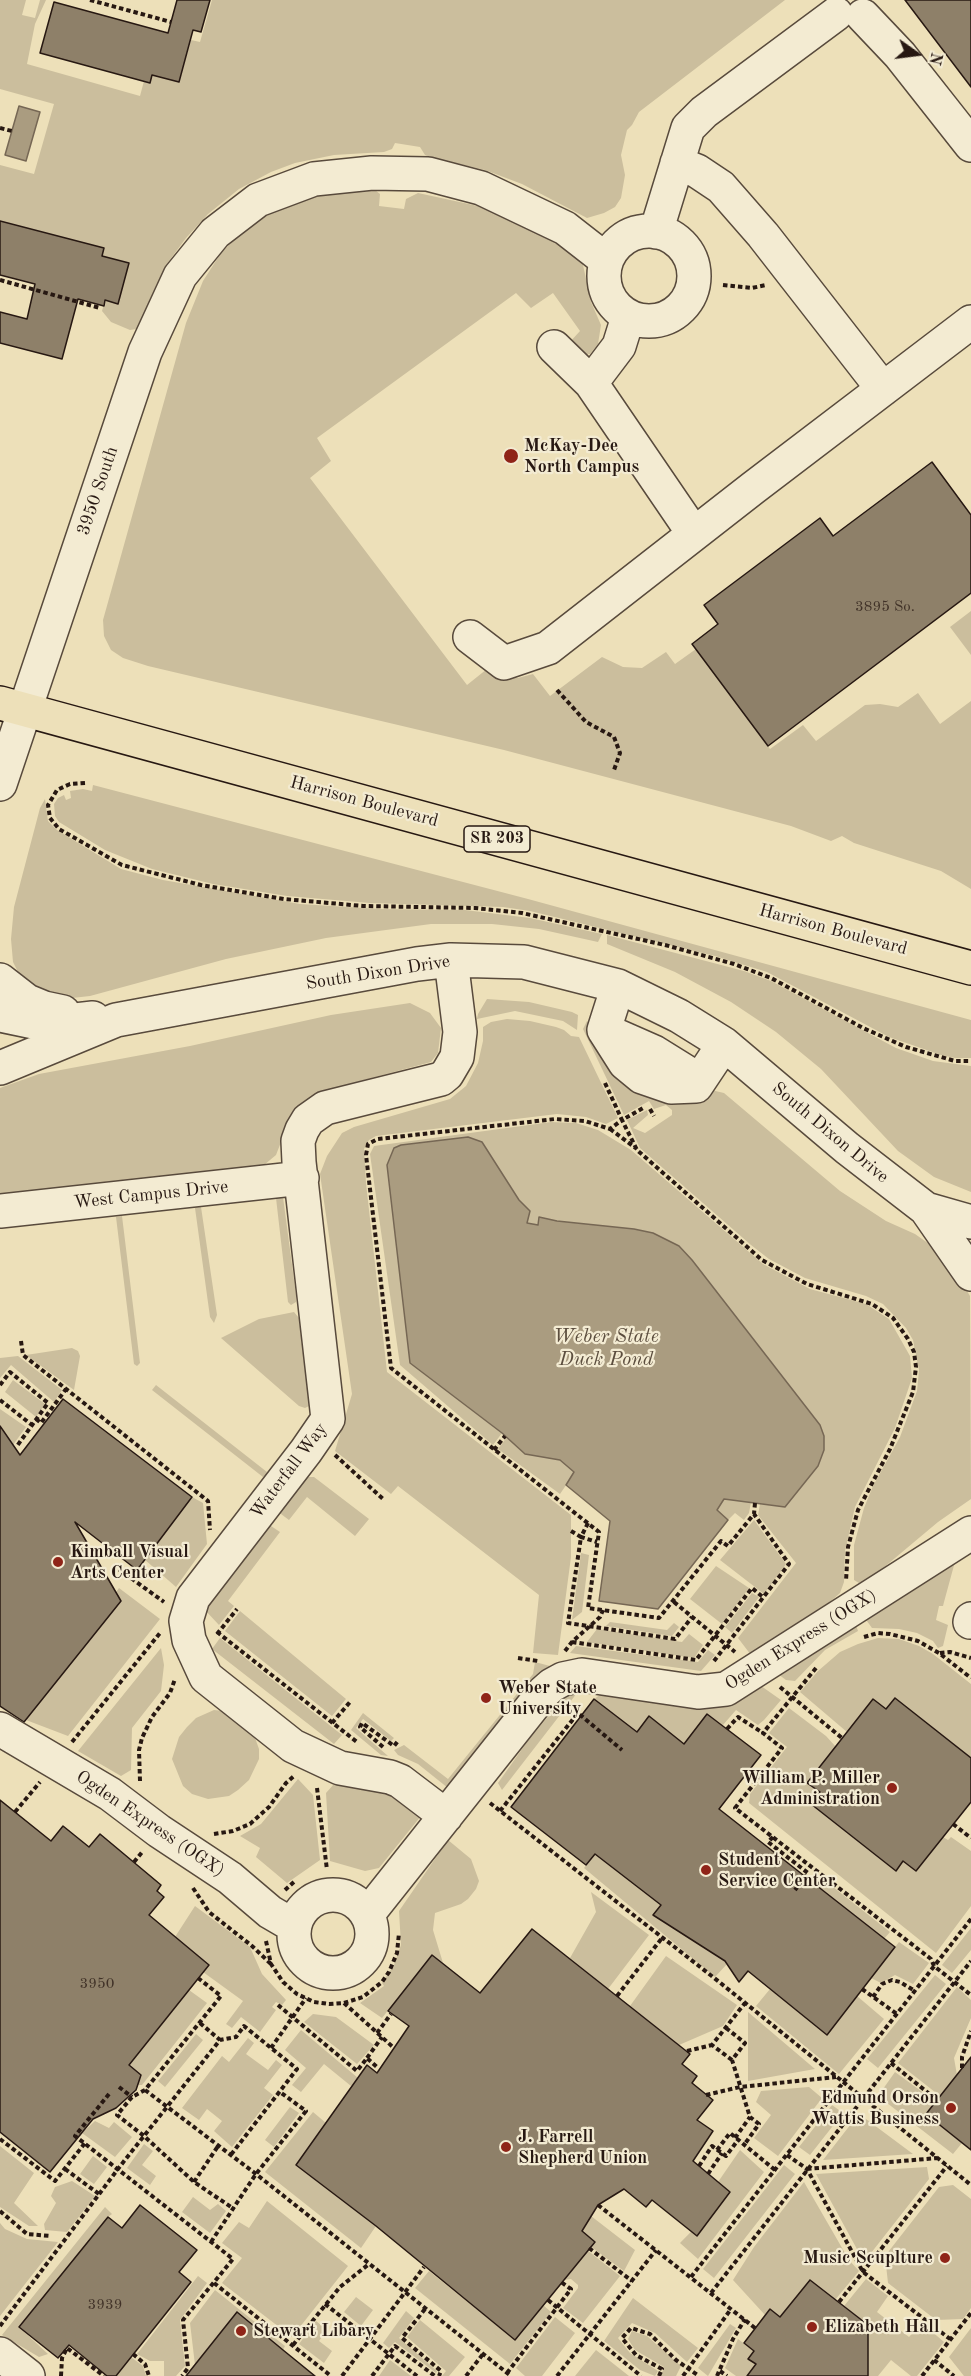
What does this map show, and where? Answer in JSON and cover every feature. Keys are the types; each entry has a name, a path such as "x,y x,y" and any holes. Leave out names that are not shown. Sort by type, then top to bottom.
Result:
{"main road":[{"name":"Harrison Boulevard","path":"12,706 971,968"}],"street":[{"path":"656,232 688,128 704,112 850,7 900,54 971,146"},
{"path":"677,163 697,171 721,187 777,253 883,389"},
{"name":"3950 South","path":"0,784 12,706 145,352 180,276 215,233 258,200 314,179 372,173 428,174 481,188 565,228 606,260"},
{"path":"640,232 656,232 669,236 685,250 693,269 694,284 685,303 669,317 656,321 642,321 628,317 609,299 604,273 606,260 614,247 626,237 640,232"},
{"path":"591,383 619,346 628,317"},
{"path":"470,637 504,663 548,648 971,322"},
{"path":"554,347 591,383 694,534"},
{"name":"South Dixon Drive","path":"0,1015 49,1023 105,1019 451,960 524,962 618,987 670,1012 724,1044 854,1154 926,1209 971,1274"},
{"name":"Waterfall Way","path":"446,1816 400,1781 340,1768 294,1746 206,1677 187,1634 186,1621 193,1598 328,1419 298,1141 308,1120 316,1112 441,1079 452,1067 457,1056 460,1032 451,960"},
{"path":"0,980 27,1001 105,1019"},
{"path":"618,987 604,1030 620,1057 642,1077 671,1087 696,1086 724,1044"},
{"name":"South Dixon Drive","path":"0,1068 105,1019"},
{"name":"West Campus Drive","path":"0,1211 302,1178"},
{"name":"South Dixon Drive","path":"926,1209 971,1222"},
{"name":"Ogden Express (OGX)","path":"367,1915 544,1692 552,1685 573,1676 582,1675 698,1692 716,1692 726,1689 971,1533"},
{"name":"Ogden Express (OGX)","path":"0,1729 110,1794 159,1831 230,1878 270,1912 280,1930"},
{"path":"332,1895 352,1900 367,1915 372,1935 370,1946 359,1964 340,1973 318,1971 301,1958 293,1938 280,1930 312,1901 332,1895"},
{"path":"0,2354 28,2376"}],"path":[{"path":"90,0 171,22"},
{"path":"0,128 12,131"},
{"path":"0,280 100,308"},
{"path":"723,285 752,288 771,283"},
{"path":"557,690 586,722 614,737 620,753 614,770"},
{"path":"85,783 70,784 57,790 48,805 50,818 59,829 122,866 201,885 284,899 363,906 475,908 522,913 645,940 754,971 795,990 863,1028 906,1047 955,1061 971,1061"},
{"path":"610,1129 648,1105 654,1116"},
{"path":"755,1503 754,1514 728,1546 721,1541 659,1618 588,1608 599,1532 391,1368 366,1155 368,1144 378,1139 555,1119 585,1121 610,1129 638,1150 762,1260 807,1284 873,1304 893,1318 914,1352 916,1367 913,1392 890,1449 858,1510 848,1547 845,1589"},
{"path":"622,1120 638,1150"},
{"path":"21,1341 23,1355 208,1501 211,1534"},
{"path":"0,1385 10,1372 48,1403 17,1446"},
{"path":"36,1419 41,1423 66,1389"},
{"path":"0,1400 32,1425"},
{"path":"495,1448 505,1436"},
{"path":"328,1449 383,1499"},
{"path":"714,1661 789,1564 754,1514"},
{"path":"588,1524 581,1538 568,1623 675,1639 692,1617"},
{"path":"571,1531 581,1538 597,1542"},
{"path":"113,1564 169,1606"},
{"path":"603,1610 600,1617 571,1643 696,1660 752,1588 764,1598"},
{"path":"674,1602 741,1656"},
{"path":"218,1633 237,1609"},
{"path":"79,1734 166,1626"},
{"path":"210,1627 350,1737"},
{"path":"859,1638 879,1633 918,1641 939,1653 971,1678"},
{"path":"939,1653 971,1658"},
{"path":"763,1733 818,1665"},
{"path":"144,1790 139,1771 142,1738 152,1717 174,1686 177,1669"},
{"path":"774,1682 842,1738"},
{"path":"332,1723 350,1702"},
{"path":"500,1811 578,1713 622,1750"},
{"path":"727,1729 738,1717 782,1748 735,1808 931,1959 934,1966 971,1995"},
{"path":"384,1748 360,1727 362,1723 394,1746 398,1741"},
{"path":"204,1833 233,1831 250,1824 269,1807 291,1777 301,1775"},
{"path":"15,1812 43,1778"},
{"path":"311,1782 318,1790 327,1870"},
{"path":"485,1799 971,2185"},
{"path":"953,1824 971,1838"},
{"path":"772,1837 768,1842 808,1873 795,1890"},
{"path":"134,1862 145,1848"},
{"path":"290,1885 296,1881"},
{"path":"191,1886 209,1912 252,1946 271,1964 283,1982 297,1994 329,2004 344,2003 363,1997 382,1982 397,1953 399,1933"},
{"path":"691,2277 971,1919"},
{"path":"271,1964 266,1945 280,1930"},
{"path":"617,1996 662,1938"},
{"path":"711,2293 971,1961"},
{"path":"198,1978 221,1996 145,2090 132,2097 117,2115 144,2136 194,2182 234,2209"},
{"path":"873,1997 882,1984 892,1980 915,1991"},
{"path":"862,1989 897,2014"},
{"path":"271,2048 306,1998"},
{"path":"344,2003 394,2048"},
{"path":"687,2051 713,2044 744,2003"},
{"path":"278,2005 357,2071 382,2037"},
{"path":"377,2033 392,2014"},
{"path":"200,2023 220,2040"},
{"path":"0,2326 118,2169 220,2040 236,2037 244,2026 297,2069 230,2156"},
{"path":"726,2028 745,2043 732,2060"},
{"path":"962,2068 962,2057 971,2031"},
{"path":"713,2044 732,2060 750,2117 759,2124 744,2145"},
{"path":"367,2058 378,2068"},
{"path":"891,2063 937,2100"},
{"path":"706,2095 740,2087 837,2077"},
{"path":"119,2087 132,2097"},
{"path":"145,2090 256,2174 509,2374 571,2289 561,2282"},
{"path":"211,2242 256,2174 306,2111 280,2092"},
{"path":"109,2094 75,2136 233,2259 183,2320 188,2368 182,2376"},
{"path":"699,2166 712,2146 726,2156 750,2117"},
{"path":"708,2174 730,2133 775,2170"},
{"path":"0,2139 55,2181 85,2143"},
{"path":"194,2182 218,2146"},
{"path":"787,2155 807,2169 864,2272 950,2339"},
{"path":"807,2169 937,2158"},
{"path":"838,2302 947,2166"},
{"path":"65,2169 99,2194"},
{"path":"598,2205 755,2328"},
{"path":"0,2211 27,2234 51,2236"},
{"path":"589,2248 632,2281"},
{"path":"557,2376 656,2250"},
{"path":"293,2345 340,2287 369,2264"},
{"path":"342,2376 424,2267"},
{"path":"214,2283 331,2376"},
{"path":"548,2300 641,2376"},
{"path":"325,2304 417,2376"},
{"path":"372,2376 395,2346 437,2376 441,2371 402,2338 425,2308"},
{"path":"683,2376 732,2308"},
{"path":"922,2376 971,2313"},
{"path":"717,2376 745,2319"},
{"path":"659,2376 662,2369 636,2355 622,2338 631,2328 650,2334 676,2360 699,2376"},
{"path":"61,2376 62,2358 67,2348 104,2376"},
{"path":"133,2354 145,2364 149,2376"},
{"path":"466,2376 483,2354"},
{"path":"934,2360 954,2376"},
{"path":"720,2371 727,2376"}],"shaded area":[{"path":"0,0 26,0 22,15 35,18 40,0 46,0 35,24 27,64 140,96 144,81 150,83 152,75 179,82 191,40 200,42 212,0 785,0 639,112 627,130 621,155 625,175 621,198 615,207 604,213 587,218 522,184 485,170 430,157 425,155 420,147 395,143 392,149 384,152 334,155 295,163 271,172 239,189 208,214 166,265 150,299 142,324 130,330 111,322 102,311 105,300 118,303 128,263 102,256 104,248 0,221 0,165 34,174 54,104 0,89"},
{"path":"365,188 375,190 380,194 379,206 404,209 406,199 418,193 478,206 531,229 564,248 577,256 583,265 591,302 601,325 598,344 590,354 583,355 569,343 580,331 553,293 531,308 516,293 317,438 331,461 310,478 467,685 487,669 500,675 518,678 533,674 550,696 602,657 623,667 642,668 666,652 675,664 696,649 770,749 803,725 816,741 865,705 880,704 898,707 918,693 940,724 971,701 971,889 941,871 854,843 842,836 831,841 791,826 504,750 148,666 123,658 111,650 104,636 103,620 186,323 203,281 221,253 242,232 268,215 298,201 335,191"},
{"path":"971,611 971,655 950,627"},
{"path":"93,785 528,899 971,1020 971,1058 941,1055 889,1037 767,972 715,956 530,911 503,907 370,903 287,896 213,884 152,869 105,850 59,822 55,816 54,804 58,798 64,795 66,800 71,798 70,791 83,789 92,791"},
{"path":"45,799 48,821 57,830 121,869 163,880 300,904 380,909 465,910 530,918 602,934 598,942 539,929 492,924 431,924 326,938 226,959 90,996 54,1000 21,978 13,962 11,939 14,907 40,808"},
{"path":"607,935 744,971 771,981 896,1048 933,1061 971,1066 971,1192 934,1177 898,1151 821,1069 776,1032 731,1002 675,972 607,944"},
{"path":"487,999 529,1002 572,1012 578,1015 577,1030 563,1021 515,1011 477,1019"},
{"path":"410,1003 430,1013 441,1028 438,1053 431,1062 323,1091 308,1100 286,1129 276,1155 264,1165 0,1196 0,1088 39,1074 190,1046 331,1015"},
{"path":"507,1019 556,1027 571,1036 579,1037 618,1118 606,1124 586,1117 557,1114 376,1136 369,1140 364,1149 366,1183 387,1372 571,1515 571,1557 558,1655 533,1653 539,1595 398,1486 391,1494 335,1451 352,1394 320,1174 327,1156 342,1133 354,1127 450,1099 466,1086 478,1063 483,1041 483,1027 491,1022"},
{"path":"587,1021 595,1030 711,1090 724,1093 840,1191 886,1221 915,1234 932,1246 953,1267 970,1296 971,1499 938,1522 870,1579 859,1583 854,1580 854,1545 864,1508 873,1486 900,1437 917,1391 919,1370 913,1340 906,1328 883,1304 866,1296 805,1278 769,1259 640,1148 627,1120 647,1110 648,1115 633,1128 645,1133 672,1115 672,1110 666,1105 654,1109 649,1101 624,1115 583,1029"},
{"path":"551,1122 576,1123 598,1130 631,1150 763,1264 810,1289 866,1304 889,1319 910,1356 912,1378 895,1428 855,1507 845,1551 844,1582 840,1593 822,1609 751,1655 738,1638 796,1563 758,1515 760,1504 785,1507 818,1466 824,1436 820,1425 679,1246 653,1233 634,1229 539,1217 538,1225 527,1223 530,1211 519,1200 482,1142 468,1137 401,1145 394,1148 410,1363 502,1433 493,1445 400,1365 370,1154 374,1146"},
{"path":"283,1197 296,1295 296,1302 291,1305 288,1302 276,1198"},
{"path":"198,1205 201,1207 217,1315 214,1323 210,1317 195,1208"},
{"path":"122,1216 140,1363 137,1366 134,1364 116,1217"},
{"path":"294,1312 299,1318 309,1406 305,1408 299,1406 221,1338 259,1319"},
{"path":"72,1348 78,1351 80,1356 74,1390 26,1355"},
{"path":"18,1356 62,1390 54,1402 11,1365 0,1378 0,1358"},
{"path":"13,1380 45,1404 36,1417 5,1392"},
{"path":"156,1385 267,1472 266,1476 263,1477 152,1390"},
{"path":"0,1409 26,1427 13,1445 0,1426"},
{"path":"507,1437 525,1454 560,1460 575,1472 560,1494 498,1449"},
{"path":"307,1477 314,1477 369,1519 355,1536 307,1497 289,1520 277,1511"},
{"path":"192,1497 203,1503 207,1544 176,1587 144,1559"},
{"path":"724,1499 751,1502 749,1513 744,1520 735,1513 728,1520 716,1510"},
{"path":"754,1520 786,1564 764,1594 720,1560"},
{"path":"268,1524 280,1532 228,1601 234,1606 219,1625 204,1609"},
{"path":"581,1553 589,1555 582,1612 572,1620"},
{"path":"956,1558 943,1606 939,1606 936,1620 948,1625 943,1646 938,1648 933,1641 917,1633 899,1629 872,1628 864,1617"},
{"path":"716,1566 749,1588 722,1624 690,1599"},
{"path":"119,1588 160,1619 68,1736 26,1720"},
{"path":"752,1593 759,1597 732,1633 725,1627"},
{"path":"240,1611 346,1699 332,1716 225,1631"},
{"path":"610,1622 667,1630 674,1623 679,1627 672,1636 606,1626"},
{"path":"856,1625 858,1631 825,1650 795,1681 786,1680 774,1671"},
{"path":"597,1629 682,1642 689,1634 703,1645 694,1658 587,1642"},
{"path":"220,1638 342,1735 334,1744 212,1649"},
{"path":"878,1638 899,1639 919,1646 933,1654 971,1684 971,1758 895,1698 886,1709 847,1732 800,1692 818,1671 840,1652"},
{"path":"576,1646 698,1662 708,1650 715,1655 701,1671 570,1653"},
{"path":"161,1648 164,1665 161,1691 132,1728 131,1770 121,1776 78,1751"},
{"path":"535,1662 550,1666 448,1788 418,1764 398,1755 394,1750 404,1745 448,1779 533,1674"},
{"path":"754,1681 781,1700 764,1720 758,1725 736,1710 723,1725 707,1714 684,1744 649,1716 637,1732 594,1699 610,1688"},
{"path":"577,1693 502,1790 498,1783 527,1742 565,1696"},
{"path":"789,1708 826,1736 836,1747 808,1783 820,1792 811,1804 896,1871 903,1861 916,1871 943,1837 948,1840 951,1837 971,1851 971,1906 936,1953 749,1803 750,1794 787,1747 769,1733"},
{"path":"214,1710 223,1711 254,1735 259,1749 259,1759 249,1780 238,1790 229,1796 208,1799 192,1794 183,1786 172,1759 179,1737 187,1727 196,1718"},
{"path":"363,1713 394,1738 391,1741 363,1719 356,1728 388,1756 381,1755 351,1730"},
{"path":"298,1779 313,1795 320,1860 287,1883 256,1857 260,1848 240,1836 261,1824"},
{"path":"334,1784 388,1791 421,1816 379,1868 365,1871 330,1861 326,1793"},
{"path":"448,1840 471,1859 479,1881 468,1899 461,1904 435,1913 433,1930 443,1963 432,1955 382,2018 360,2003 384,1986 382,1983 394,1965 401,1945 399,1911"},
{"path":"595,1854 661,1905 654,1915 725,1961 727,1964 715,1977 584,1868"},
{"path":"818,1875 890,1932 884,1939 812,1882"},
{"path":"591,1892 649,1935 608,1989 570,1958 596,1912"},
{"path":"195,1906 250,1947 262,1974 286,2000 282,2005 276,2002 272,2007 276,2010 260,2032 241,2017 232,2028 226,2024 243,2001 203,1972 209,1965 175,1937"},
{"path":"971,1928 971,1950 952,1973 942,1965"},
{"path":"899,1942 929,1963 913,1984 895,1975 881,1983 871,1978"},
{"path":"666,1956 737,2005 723,2026 679,2045 630,2006"},
{"path":"935,1975 946,1984 878,2068 867,2059"},
{"path":"957,1987 971,2000 971,2018 954,2058 957,2075 940,2096 898,2063"},
{"path":"770,1989 827,2035 857,1996 884,2019 839,2074 756,2006"},
{"path":"189,1990 207,2003 142,2085 138,2085 140,2075 129,2065"},
{"path":"748,2012 815,2069 748,2081"},
{"path":"313,2014 336,2017 374,2045 357,2064 304,2022"},
{"path":"301,2030 358,2078 351,2086 324,2064 301,2092 292,2085 306,2068 285,2050"},
{"path":"196,2034 203,2040 165,2087 158,2081"},
{"path":"248,2038 254,2043 246,2054 268,2070 276,2060 282,2065 264,2088 273,2095 232,2147 214,2131 222,2121 207,2109 199,2120 182,2108 222,2056 229,2062"},
{"path":"895,2072 936,2102 926,2115 962,2143 953,2154 878,2096"},
{"path":"809,2087 822,2098 778,2156 754,2138 771,2115 756,2102 761,2091"},
{"path":"832,2105 843,2113 810,2155 799,2147"},
{"path":"290,2107 299,2113 274,2147 265,2140"},
{"path":"313,2112 326,2123 296,2165 376,2226 361,2248 265,2172"},
{"path":"866,2119 913,2154 823,2160 854,2120 860,2126"},
{"path":"95,2121 109,2128 114,2122 132,2137 115,2157 82,2133"},
{"path":"144,2144 153,2151 142,2165 156,2176 150,2185 127,2168"},
{"path":"0,2146 34,2173 14,2203 38,2226 29,2226 0,2207"},
{"path":"740,2150 764,2172 698,2259 680,2243 730,2192 718,2182"},
{"path":"93,2156 107,2167 94,2184 80,2174"},
{"path":"784,2165 795,2174 714,2278 703,2269"},
{"path":"927,2167 929,2179 864,2262 816,2174"},
{"path":"72,2181 95,2196 67,2232 45,2230 44,2224 56,2203 51,2196 55,2187"},
{"path":"804,2182 849,2260 859,2271 835,2300 809,2280 780,2317 770,2309 765,2315 733,2280 754,2247"},
{"path":"953,2185 971,2199 971,2308 963,2319 936,2320 888,2283 885,2256 939,2187"},
{"path":"193,2197 210,2210 218,2204 226,2211 210,2233 182,2212"},
{"path":"267,2201 348,2266 292,2337 222,2283 242,2258 222,2243 239,2222 249,2228"},
{"path":"105,2207 112,2214 19,2327 48,2354 39,2357 2,2335"},
{"path":"591,2216 635,2250 624,2271 590,2246 582,2231"},
{"path":"0,2223 5,2229 27,2239 58,2242 0,2316"},
{"path":"587,2250 620,2276 583,2323 563,2308 578,2285 571,2279 563,2280"},
{"path":"429,2271 515,2340 543,2305 551,2312 510,2364 415,2288"},
{"path":"198,2276 207,2283 180,2320 185,2366 176,2376 164,2376 164,2361 150,2361 137,2354"},
{"path":"866,2279 888,2296 877,2312 909,2337 922,2323 944,2342 917,2376 911,2376 891,2360 878,2376 867,2376 849,2361 868,2337 868,2325 844,2306"},
{"path":"215,2290 285,2346 283,2350 195,2365 190,2323"},
{"path":"356,2297 373,2310 361,2326 344,2312"},
{"path":"633,2298 698,2348 687,2362 655,2333 632,2323 618,2338 630,2353 658,2371 655,2376 640,2370 604,2341"},
{"path":"406,2311 414,2318 399,2338 437,2371 436,2373 395,2342 389,2348 383,2343"},
{"path":"555,2317 575,2333 542,2376 525,2376 516,2368"},
{"path":"420,2320 465,2357 449,2376 442,2376 446,2371 407,2337"},
{"path":"316,2321 327,2330 319,2341 332,2351 324,2363 299,2344"},
{"path":"730,2324 736,2328 708,2376 698,2368"},
{"path":"971,2328 971,2376 964,2376 949,2357"},
{"path":"632,2331 647,2336 681,2366 676,2376 661,2376 664,2367 635,2350 628,2339"},
{"path":"738,2339 754,2351 748,2359 756,2364 747,2376 736,2376 725,2368"},
{"path":"596,2350 629,2376 575,2376"},
{"path":"131,2357 143,2366 146,2376 116,2376"},
{"path":"390,2360 411,2376 379,2376"}],"water":[{"path":"19,106 40,112 26,161 5,155"},
{"name":"Weber State Duck Pond","path":"468,1137 482,1142 519,1200 530,1211 527,1223 538,1225 539,1217 634,1229 653,1233 679,1246 820,1425 824,1436 824,1450 818,1466 785,1507 724,1499 717,1510 728,1520 658,1609 599,1601 610,1521 566,1485 574,1472 560,1460 525,1454 502,1433 410,1363 387,1165 394,1148 401,1145"}],"building":[{"path":"177,0 210,0 201,32 193,30 179,82 152,75 150,83 40,53 54,2 168,33"},
{"path":"905,0 971,0 971,87"},
{"path":"0,221 104,248 102,256 129,263 118,304 105,300 104,306 78,299 62,359 0,343 0,312 27,319 35,284 0,275"},
{"path":"932,462 971,515 971,593 768,746 692,644 718,624 704,605 820,518 833,536"},
{"name":"Kimball Visual Arts Center","path":"63,1399 192,1497 137,1570 75,1522 121,1601 24,1722 0,1706 0,1426 20,1455"},
{"name":"William P. Miller Administration","path":"895,1698 971,1758 971,1802 916,1871 903,1861 896,1871 811,1804 820,1792 807,1783 873,1699 886,1709"},
{"name":"Student Service Center","path":"594,1699 637,1732 649,1716 684,1744 707,1714 761,1755 719,1809 895,1947 827,2035 748,1971 739,1982 725,1961 653,1915 661,1905 595,1854 586,1865 511,1807"},
{"path":"0,1800 51,1841 63,1826 89,1847 100,1834 161,1885 157,1891 164,1897 149,1915 209,1965 129,2065 141,2075 136,2090 116,2108 93,2119 50,2172 0,2132"},
{"name":"J. Farrell Shepherd Union","path":"532,1929 690,2054 682,2064 697,2076 692,2083 713,2100 697,2120 713,2131 693,2161 730,2192 697,2236 652,2200 646,2207 624,2189 598,2205 582,2231 595,2242 515,2340 376,2226 296,2165 367,2065 377,2073 409,2026 388,2011 432,1955 480,1993"},
{"name":"Edmund Orson Wattis Business","path":"971,2057 971,2150 926,2114"},
{"path":"140,2205 197,2250 179,2272 191,2282 116,2376 107,2376 69,2345 58,2358 19,2327 108,2217 122,2228"},
{"name":"Elizabeth Hall","path":"810,2280 868,2325 868,2376 747,2376 756,2364 748,2359 754,2351 744,2343 770,2309 780,2317"},
{"name":"Stewart Libary","path":"237,2312 283,2350 315,2376 186,2376"}],"place":[{"name":"McKay-Dee North Campus","path":"511,456"},
{"name":"Kimball Visual Arts Center","path":"58,1562"},
{"name":"Weber State University","path":"486,1698"},
{"name":"William P. Miller Administration","path":"892,1788"},
{"name":"Student Service Center","path":"706,1870"},
{"name":"Edmund Orson Wattis Business","path":"951,2108"},
{"name":"J. Farrell Shepherd Union","path":"506,2147"},
{"name":"Music Scuplture","path":"945,2258"},
{"name":"Elizabeth Hall","path":"812,2327"},
{"name":"Stewart Libary","path":"241,2331"}]}
